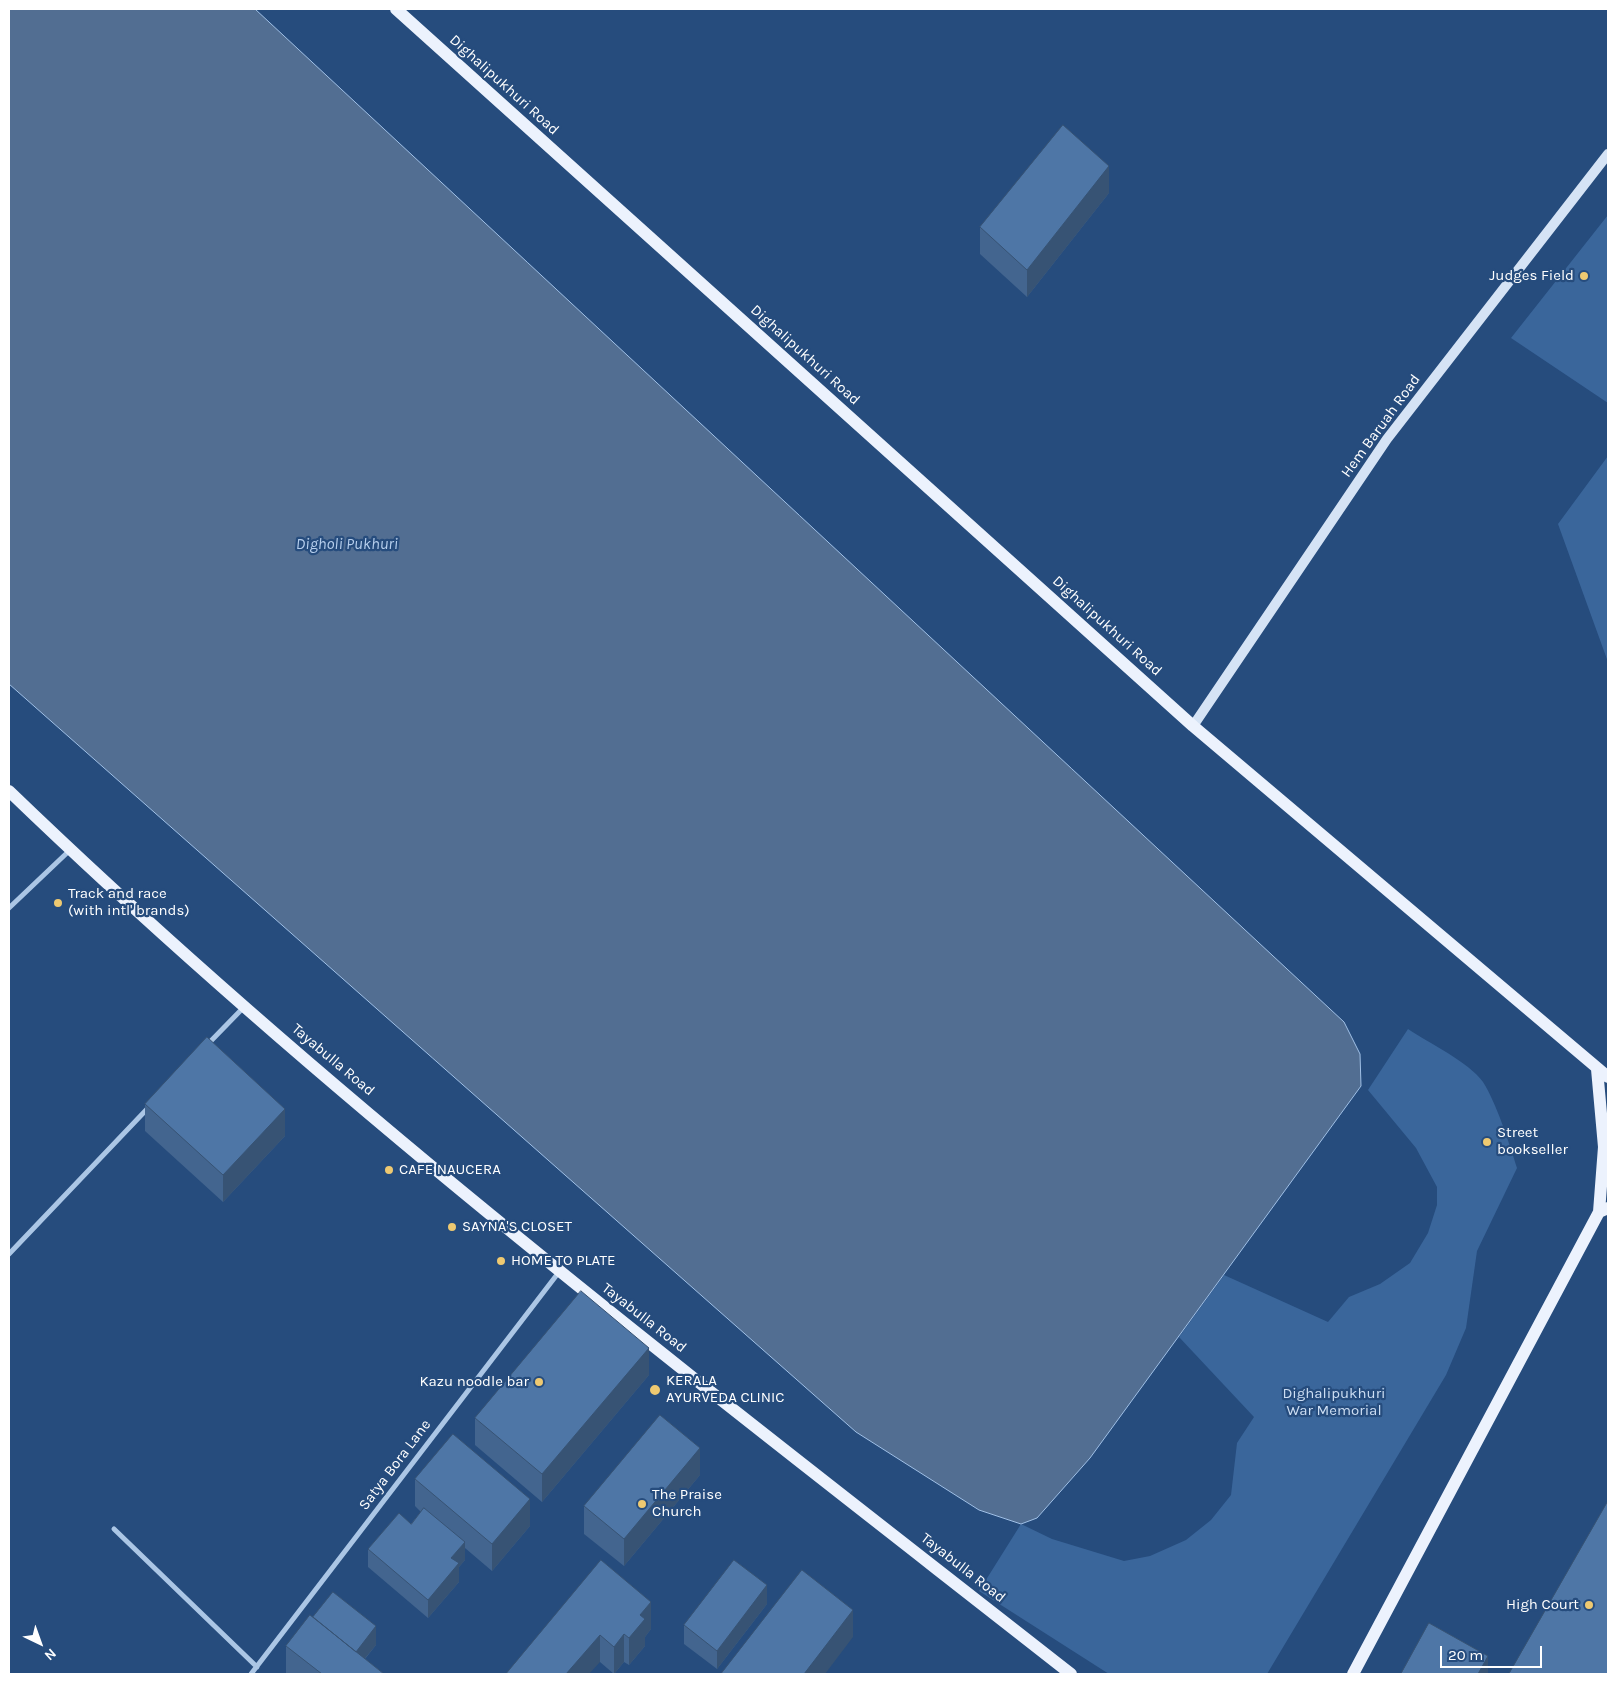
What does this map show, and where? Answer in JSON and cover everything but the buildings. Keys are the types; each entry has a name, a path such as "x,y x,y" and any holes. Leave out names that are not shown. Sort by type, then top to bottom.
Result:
{"main road":[{"name":"Dighalipukhuri Road","path":"396,9 1193,726 1608,1077"},
{"name":"Tayabulla Road","path":"9,791 70,850 244,1006 559,1271 1071,1674"},
{"path":"1353,1674 1604,1210 1604,1147 1597,1069"}],"street":[{"name":"Hem Baruah Road","path":"1193,726 1387,439 1608,154"},
{"path":"9,908 70,850"},
{"path":"204,1049 244,1006"},
{"path":"9,1254 157,1098"},
{"name":"Satya Bora Lane","path":"251,1674 559,1271"},
{"path":"114,1529 257,1667"}],"green space":[{"name":"Judges Field","path":"1608,215 1608,403 1511,338"},
{"path":"1608,456 1608,662 1558,524"},
{"name":"Dighalipukhuri War Memorial","path":"1408,1029 1459,1060 1483,1082 1498,1112 1517,1168 1477,1251 1466,1328 1446,1375 1267,1674 1109,1674 979,1591 1021,1524 1052,1539 1124,1561 1150,1556 1186,1540 1211,1520 1231,1495 1237,1443 1254,1417 1179,1337 1224,1275 1328,1322 1349,1297 1380,1284 1410,1263 1428,1233 1437,1205 1437,1187 1416,1148 1368,1090"}],"water":[{"name":"Digholi Pukhuri","path":"9,9 255,9 1344,1022 1360,1054 1361,1086 1090,1458 1037,1518 1021,1524 979,1510 856,1432 9,684"}],"place":[{"name":"Judges Field","path":"1584,276"},
{"name":"Track and race (with intl' brands)","path":"58,903"},
{"name":"Street bookseller","path":"1487,1142"},
{"name":"CAFE NAUCERA","path":"389,1170"},
{"name":"SAYNA'S CLOSET","path":"452,1227"},
{"name":"HOME TO PLATE","path":"501,1261"},
{"name":"Kazu noodle bar","path":"539,1382"},
{"name":"KERALA AYURVEDA CLINIC","path":"655,1390"},
{"name":"The Praise Church","path":"642,1504"},
{"name":"High Court","path":"1589,1605"}]}
